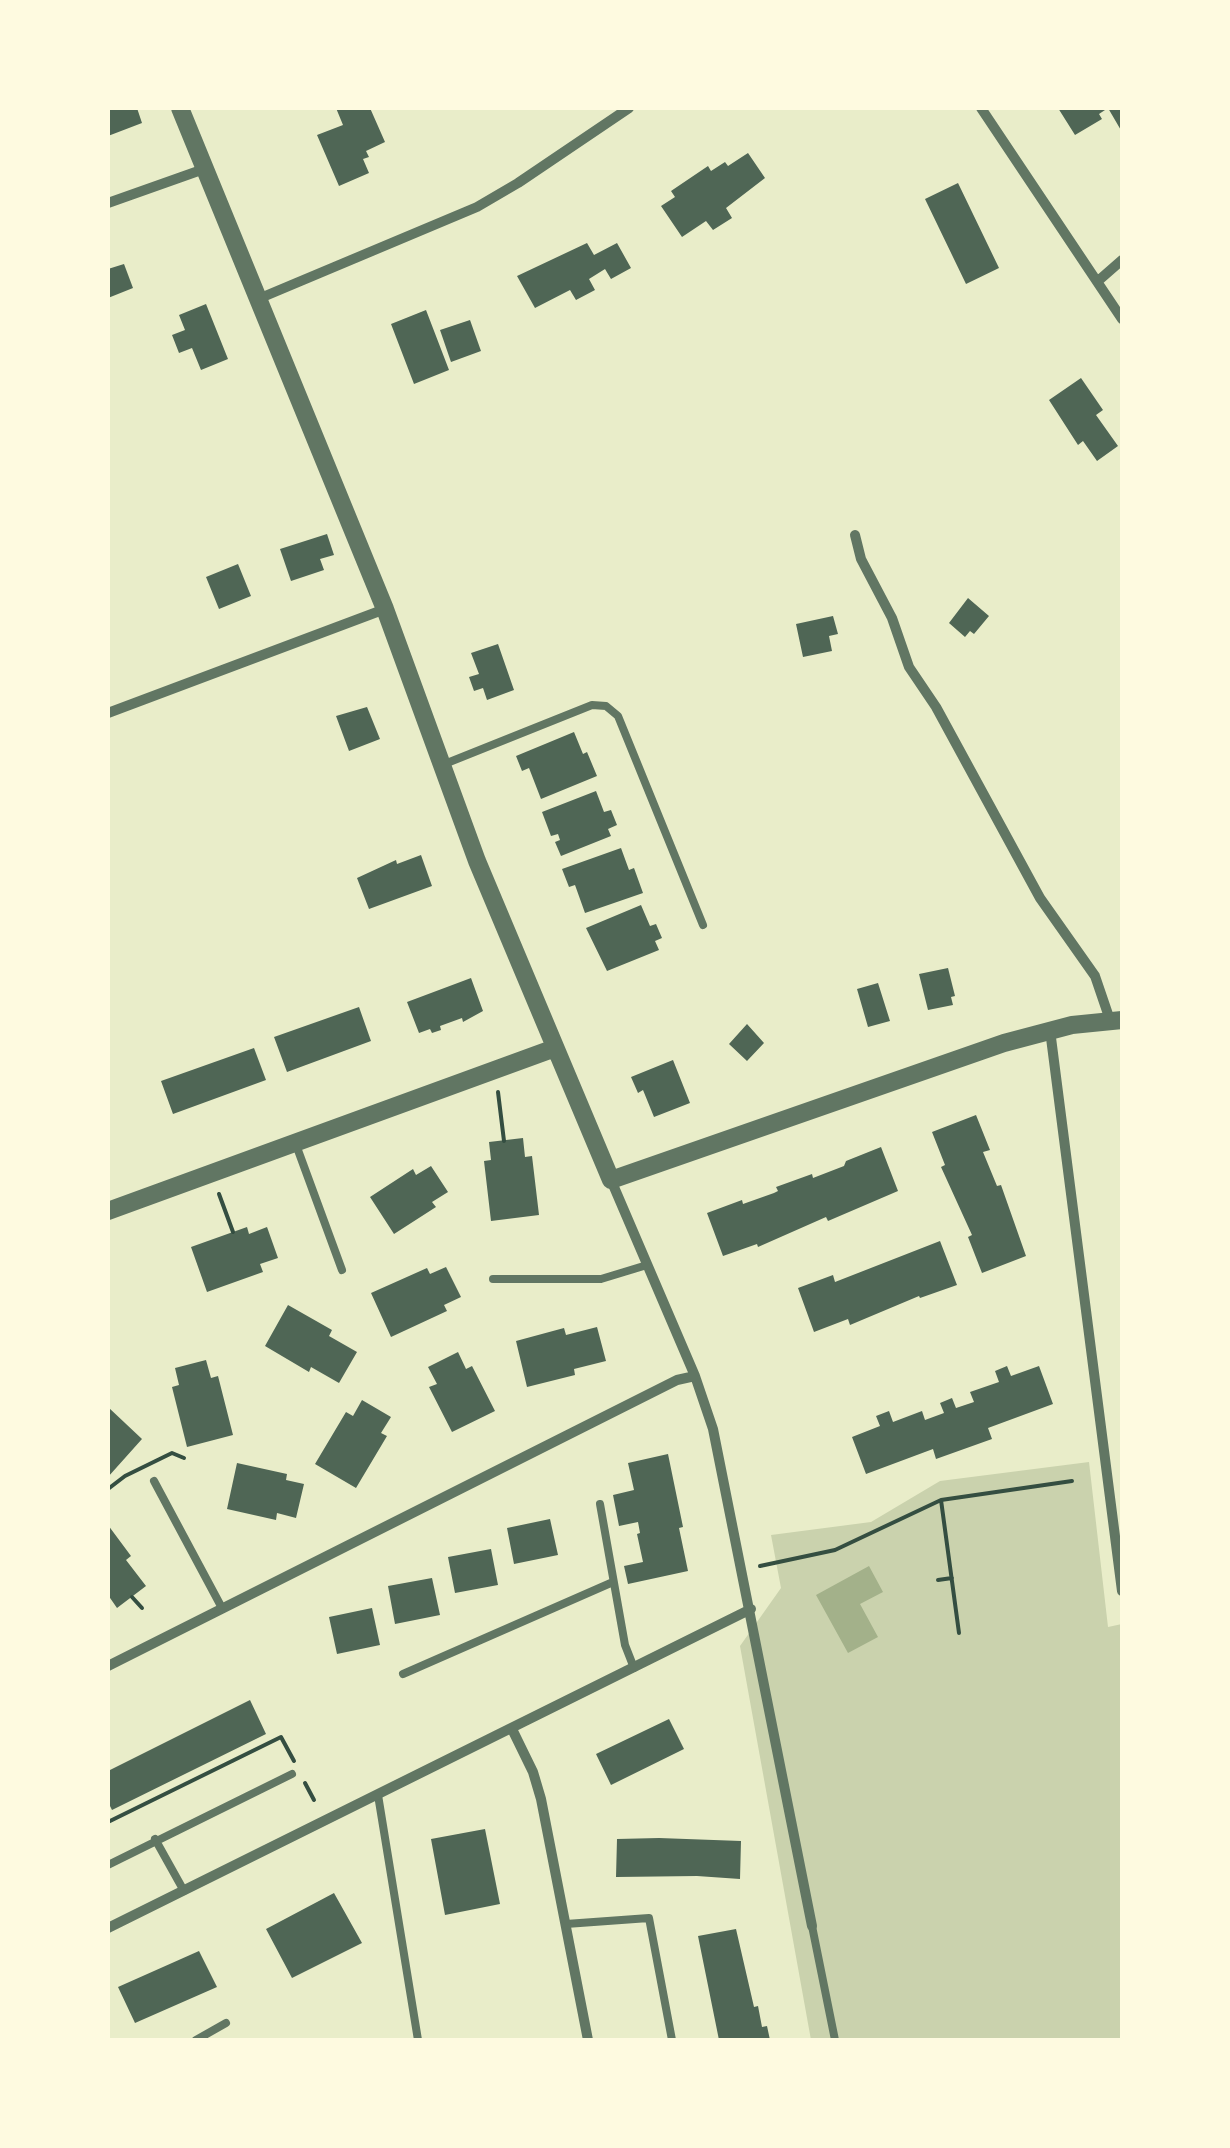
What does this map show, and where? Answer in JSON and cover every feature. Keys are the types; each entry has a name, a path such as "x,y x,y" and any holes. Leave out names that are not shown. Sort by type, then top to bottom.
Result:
{"street":[{"path":"180,108 385,609 477,861 695,1376 713,1429 812,1926"},
{"path":"257,299 477,206 629,108"},
{"path":"981,108 1122,319"},
{"path":"108,203 204,169"},
{"path":"1098,282 1122,260"},
{"path":"611,1180 952,1060 1050,1030 1116,1020 1094,976 1040,898 936,706 909,667 887,606 862,560 854,535"},
{"path":"108,714 385,609"},
{"path":"1050,1030 1122,1591"},
{"path":"108,1211 555,1048"},
{"path":"108,1666 677,1380 695,1376"},
{"path":"108,1928 751,1609"},
{"path":"512,1729 534,1772 588,2040"}],"lane":[{"path":"442,765 592,706 606,706 618,716 703,925"},
{"path":"296,1142 342,1270"},
{"path":"493,1279 601,1279 648,1265"},
{"path":"154,1481 222,1608"},
{"path":"600,1504 624,1645 634,1668"},
{"path":"403,1674 613,1582"},
{"path":"108,1866 294,1769"},
{"path":"378,1794 418,2040"},
{"path":"155,1839 184,1891"},
{"path":"566,1924 649,1918 672,2040"},
{"path":"812,1926 835,2040"},
{"path":"196,2040 226,2023"}],"path":[{"path":"498,1092 504,1140"},
{"path":"220,1194 233,1232"},
{"path":"760,1566 835,1550 942,1500 1072,1481"},
{"path":"942,1500 959,1633"},
{"path":"938,1580 952,1578"},
{"path":"132,1597 142,1608"},
{"path":"108,1822 282,1738 294,1769"},
{"path":"303,1779 314,1800"}],"shaded area":[{"path":"1089,1462 1108,1627 1122,1624 1122,2040 811,2040 740,1646 781,1588 771,1535 871,1522 940,1481"},
{"path":"869,1566 883,1592 860,1604 878,1637 848,1653 816,1595"}],"building":[{"path":"108,108 137,108 142,123 108,136"},
{"path":"336,108 370,108 385,142 366,151 369,157 363,159 369,173 339,186 317,135 343,125"},
{"path":"1058,108 1108,108 1099,114 1102,119 1075,135"},
{"path":"1108,108 1122,108 1122,132"},
{"path":"748,153 765,178 726,208 732,218 713,230 706,221 682,237 661,206 675,197 671,191 708,166 711,171 725,162 728,166"},
{"path":"958,183 999,268 966,284 925,199"},
{"path":"587,243 594,255 617,243 631,268 611,279 605,269 589,279 595,290 576,300 570,290 535,308 517,276"},
{"path":"124,264 133,288 108,298 108,269"},
{"path":"206,304 228,359 201,370 192,348 179,353 172,335 185,330 179,315"},
{"path":"426,310 449,370 414,384 391,324"},
{"path":"470,320 481,351 451,362 440,330"},
{"path":"1081,378 1103,410 1096,415 1118,446 1097,461 1083,441 1078,445 1049,400"},
{"path":"327,534 334,555 320,559 324,570 291,581 280,549"},
{"path":"238,564 251,596 219,609 206,577"},
{"path":"968,598 989,616 974,634 970,631 965,637 949,623"},
{"path":"833,616 838,634 829,636 832,651 803,657 796,624"},
{"path":"498,644 514,690 487,700 483,688 474,691 469,677 479,674 471,653"},
{"path":"367,707 380,739 349,751 336,716"},
{"path":"574,732 597,776 541,799 529,768 522,771 516,756"},
{"path":"596,791 604,812 611,810 617,825 608,829 611,836 561,856 555,842 560,840 558,834 551,836 542,812"},
{"path":"621,848 643,893 585,913 575,885 569,887 562,869"},
{"path":"421,855 432,886 369,909 357,878 396,860 397,864"},
{"path":"641,905 650,926 656,924 662,938 655,941 659,950 607,971 586,928"},
{"path":"948,968 955,996 951,997 953,1005 928,1010 919,974"},
{"path":"471,978 483,1011 463,1022 462,1018 440,1026 441,1030 419,1033 407,1002"},
{"path":"878,983 890,1021 868,1027 857,989"},
{"path":"359,1007 371,1041 287,1072 274,1037"},
{"path":"747,1024 764,1043 747,1061 729,1044"},
{"path":"254,1048 266,1080 173,1114 161,1081"},
{"path":"673,1060 690,1103 654,1117 643,1090 638,1093 631,1077"},
{"path":"976,1115 990,1150 983,1152 997,1186 1001,1185 1026,1256 982,1273 968,1237 972,1235 941,1167 945,1165 932,1132"},
{"path":"523,1138 525,1157 532,1156 539,1215 491,1221 484,1161 491,1160 489,1142"},
{"path":"881,1147 898,1191 758,1247 757,1244 723,1256 707,1213 774,1193 778,1191 776,1187 812,1174 813,1178"},
{"path":"431,1166 448,1192 432,1202 436,1207 394,1234 370,1197 413,1169 416,1175"},
{"path":"247,1227 249,1234 267,1227 278,1258 260,1264 263,1272 207,1292 191,1247"},
{"path":"940,1241 957,1285 919,1296 850,1325 848,1319 814,1332 798,1288 833,1275 835,1282"},
{"path":"446,1267 461,1297 444,1305 447,1311 391,1337 371,1293 427,1268 430,1274"},
{"path":"288,1305 332,1330 329,1336 357,1352 339,1383 311,1367 309,1372 265,1346"},
{"path":"597,1327 606,1361 574,1369 575,1375 527,1387 516,1341 564,1328 566,1335"},
{"path":"458,1352 466,1369 472,1366 495,1411 452,1432 429,1387 437,1384 428,1367"},
{"path":"206,1360 211,1378 218,1376 233,1435 187,1447 172,1387 179,1385 175,1368"},
{"path":"1007,1366 1011,1376 1039,1366 1053,1404 988,1428 992,1439 936,1459 933,1449 866,1474 852,1437 880,1426 876,1416 889,1411 893,1422 922,1411 925,1420 944,1413 940,1403 952,1398 956,1408 974,1402 970,1392 999,1382 995,1371"},
{"path":"362,1400 391,1417 381,1433 387,1436 356,1488 315,1464 346,1412 353,1416"},
{"path":"108,1407 142,1439 108,1477"},
{"path":"668,1454 688,1571 628,1584 624,1566 643,1562 637,1534 640,1533 638,1522 619,1526 613,1495 634,1490 628,1463"},
{"path":"237,1463 287,1474 286,1480 304,1484 296,1518 277,1513 276,1520 227,1509"},
{"path":"550,1519 558,1555 514,1564 507,1528"},
{"path":"108,1525 131,1556 126,1560 146,1586 117,1608 108,1595"},
{"path":"491,1549 498,1585 455,1593 448,1557"},
{"path":"432,1578 440,1615 395,1624 388,1586"},
{"path":"372,1608 380,1645 337,1654 329,1617"},
{"path":"250,1700 266,1734 112,1810 108,1802 108,1771"},
{"path":"669,1719 684,1749 611,1785 596,1754"},
{"path":"485,1829 500,1904 445,1915 431,1839"},
{"path":"617,1839 741,1841 740,1879 616,1877"},
{"path":"334,1893 362,1943 292,1978 266,1929"},
{"path":"736,1929 754,2007 758,2006 762,2027 767,2026 770,2040 719,2040 698,1936"},
{"path":"199,1951 217,1987 135,2023 118,1987"}]}
